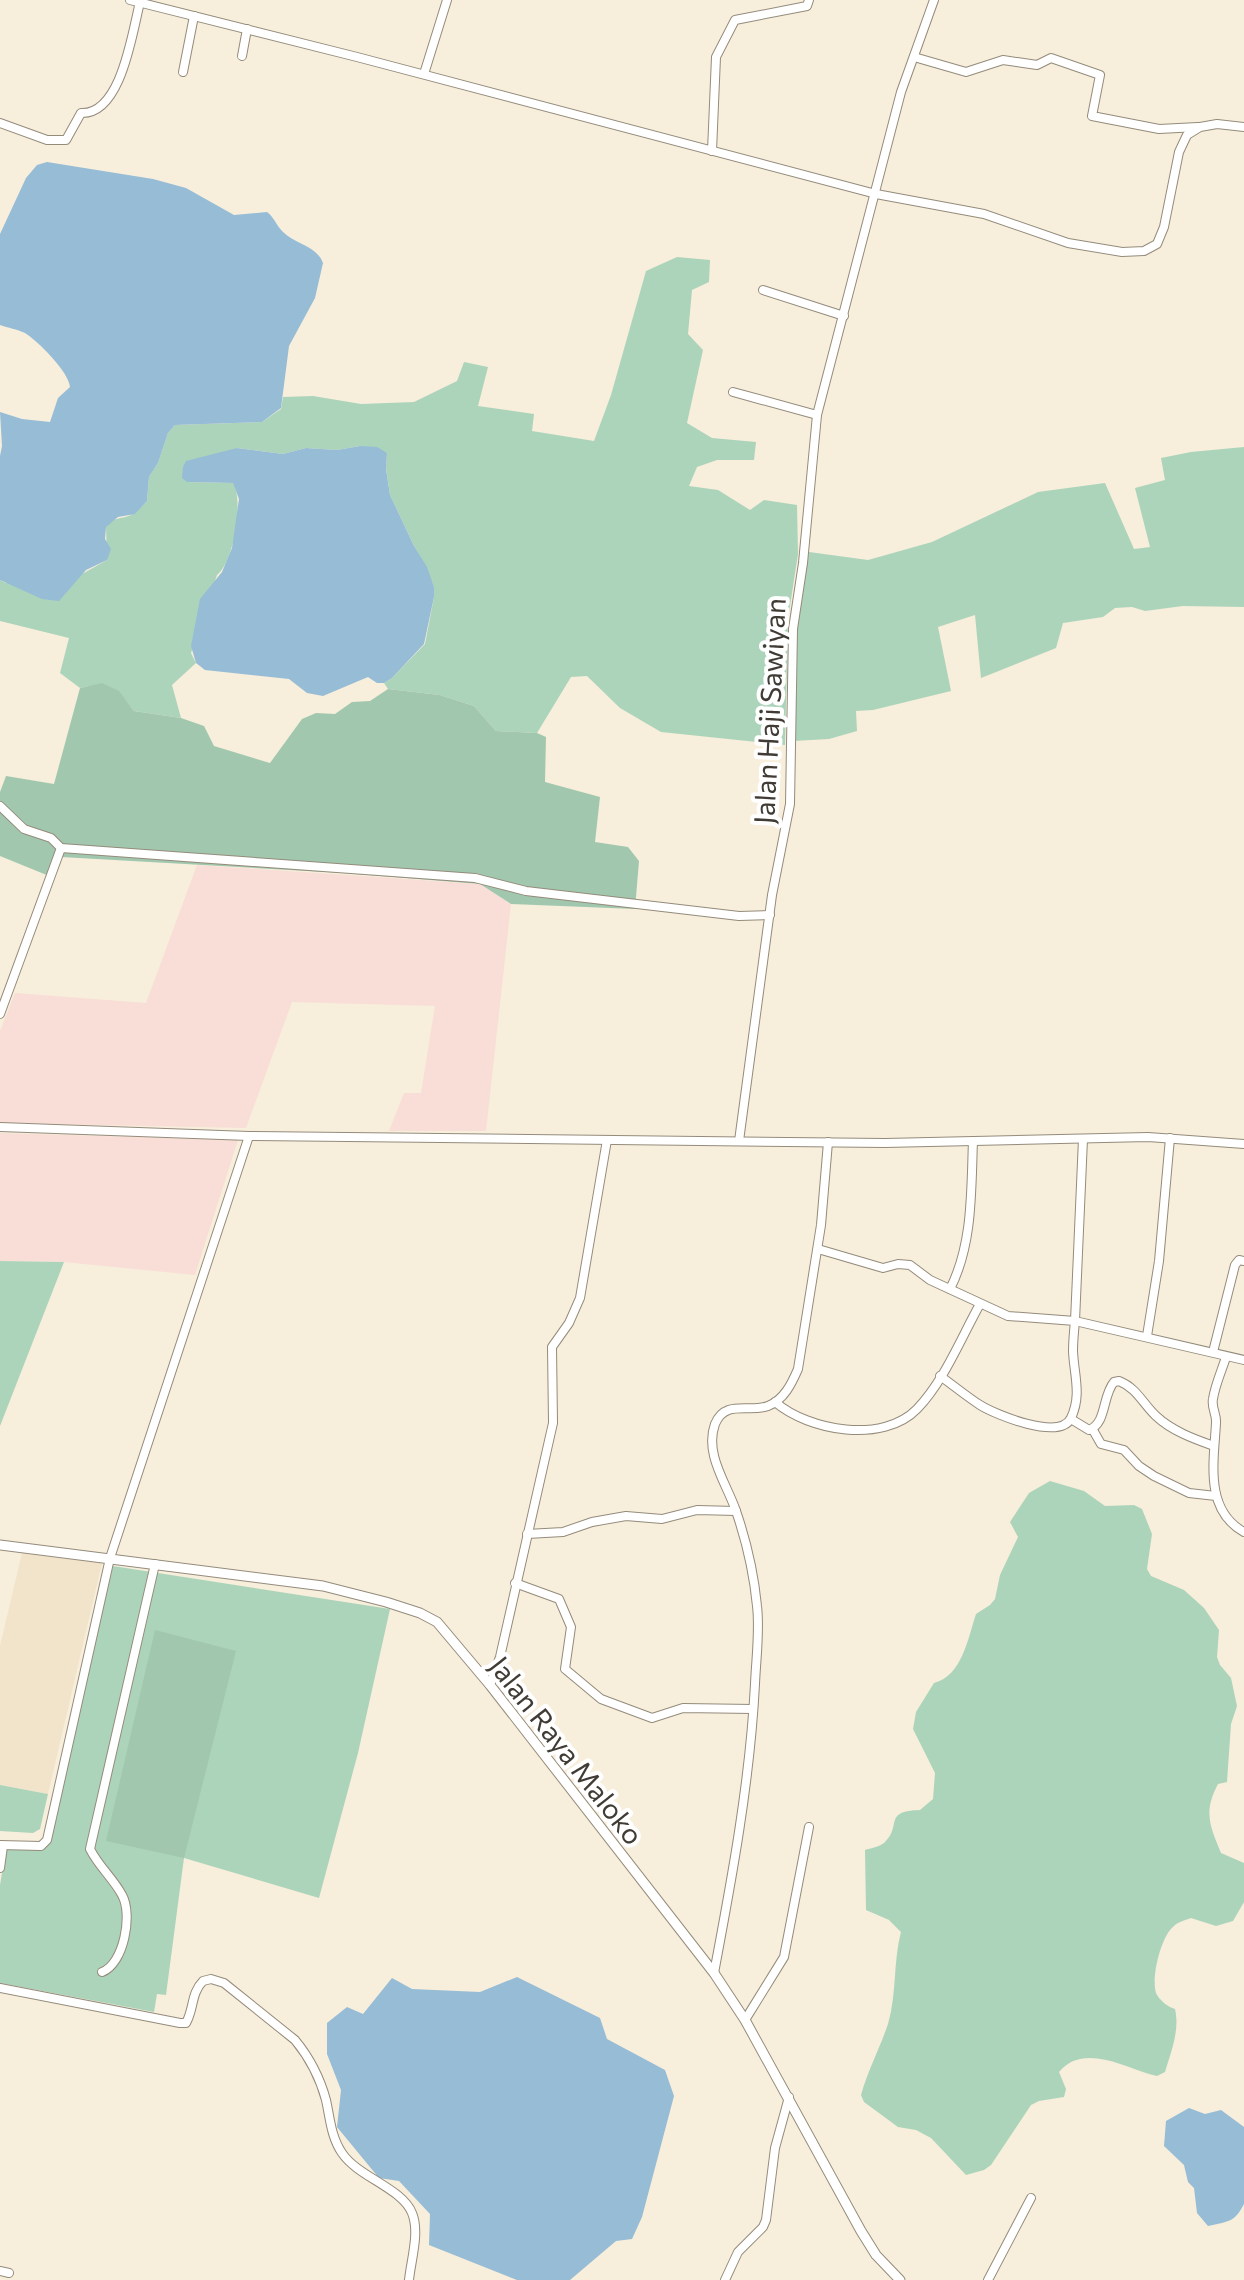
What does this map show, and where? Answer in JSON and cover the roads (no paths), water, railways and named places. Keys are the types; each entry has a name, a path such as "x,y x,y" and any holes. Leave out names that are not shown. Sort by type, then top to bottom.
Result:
{"street":[{"path":"130,0 876,194 984,214 1085,247 1135,253 1151,249 1161,237 1183,139 1200,127"},
{"path":"424,74 447,0"},
{"path":"712,151 716,57 735,20 807,6 809,0"},
{"name":"Jalan Haji Sawiyan","path":"739,1141 770,915 790,804 793,629 803,563 817,415 901,92 934,0"},
{"path":"0,123 47,140 66,140 81,113 91,114 113,95 140,2"},
{"path":"183,72 194,16"},
{"path":"242,56 247,29"},
{"path":"914,57 966,72 1003,60 1037,65 1051,58 1100,75 1092,116 1159,129 1226,124 1244,127"},
{"path":"763,290 844,316"},
{"path":"733,392 817,415"},
{"path":"0,806 24,829 51,838 61,848 475,878 526,891 739,916 770,915"},
{"path":"0,1014 61,848"},
{"path":"0,1127 249,1136 828,1142 1170,1138 1244,1144"},
{"path":"0,1868 2,1845 41,1846 47,1840 110,1558 249,1136"},
{"path":"1147,1336 1159,1261 1170,1138"},
{"path":"940,1376 980,1405 999,1414 1048,1428 1061,1427 1071,1419 1078,1379 1073,1350 1083,1139"},
{"path":"490,1685 500,1657 553,1423 552,1347 569,1323 580,1298 607,1140"},
{"path":"950,1289 962,1264 966,1244 973,1141"},
{"path":"714,1973 734,1857 753,1709 757,1603 736,1511 714,1455 713,1433 716,1422 730,1409 767,1406 775,1402 790,1385 798,1369 818,1249 828,1142"},
{"path":"818,1249 880,1268 910,1265 927,1279 1018,1318 1075,1321 1244,1360"},
{"path":"1213,1352 1235,1265 1239,1260 1244,1261"},
{"path":"775,1402 788,1413 844,1431 861,1430 906,1418 919,1407 940,1376 980,1304"},
{"path":"1226,1357 1212,1403 1216,1416 1213,1480 1216,1496 1228,1520 1244,1532"},
{"path":"1093,1430 1100,1422 1110,1385 1119,1381 1137,1393 1162,1421 1184,1435 1214,1446"},
{"path":"1071,1419 1093,1430"},
{"path":"1093,1430 1101,1444 1125,1451 1139,1466 1159,1479 1194,1495 1216,1496"},
{"path":"527,1534 571,1531 592,1522 622,1516 662,1519 697,1510 736,1511"},
{"name":"Jalan Raya Maloko","path":"0,1545 334,1588 420,1613 444,1630 714,1973 789,2097 869,2245 900,2280"},
{"path":"102,1972 116,1964 120,1955 127,1912 121,1893 98,1866 90,1849 155,1564"},
{"path":"515,1583 559,1599 571,1627 565,1669 601,1699 652,1718 683,1708 753,1709"},
{"path":"745,2020 781,1965 788,1947 809,1827"},
{"path":"0,1988 186,2023 197,1987 211,1979 224,1983 295,2040 310,2061 322,2088 334,2138 343,2155 410,2208 415,2223 409,2280"},
{"path":"725,2280 738,2252 766,2220 773,2161 789,2097"},
{"path":"988,2280 1031,2198"}],"water":[{"path":"47,162 153,179 186,188 234,215 267,212 283,232 311,249 323,263 315,298 289,346 281,408 262,422 175,425 168,433 158,463 149,477 147,501 135,514 118,517 106,527 105,539 111,549 107,560 86,570 59,601 42,599 0,580 0,412 22,419 50,422 58,398 70,387 59,365 37,343 25,333 0,325 0,234 26,178 37,165"},
{"path":"377,447 387,453 390,495 434,587 424,644 384,683 377,683 368,677 323,696 307,693 289,679 205,670 196,663 191,646 200,599 222,572 232,548 239,499 233,483 187,482 182,478 186,461 237,448 283,454 306,448 337,450"},
{"path":"517,1977 600,2018 607,2039 665,2070 674,2096 642,2217 632,2239 616,2241 570,2280 517,2280 429,2245 430,2214 399,2181 379,2178 337,2127 341,2090 327,2054 327,2023 347,2007 363,2014 392,1978 412,1989 480,1992"},
{"path":"1189,2108 1205,2114 1221,2110 1244,2127 1244,2204 1234,2218 1226,2222 1208,2226 1197,2213 1194,2188 1188,2182 1184,2165 1164,2146 1166,2121"}]}
